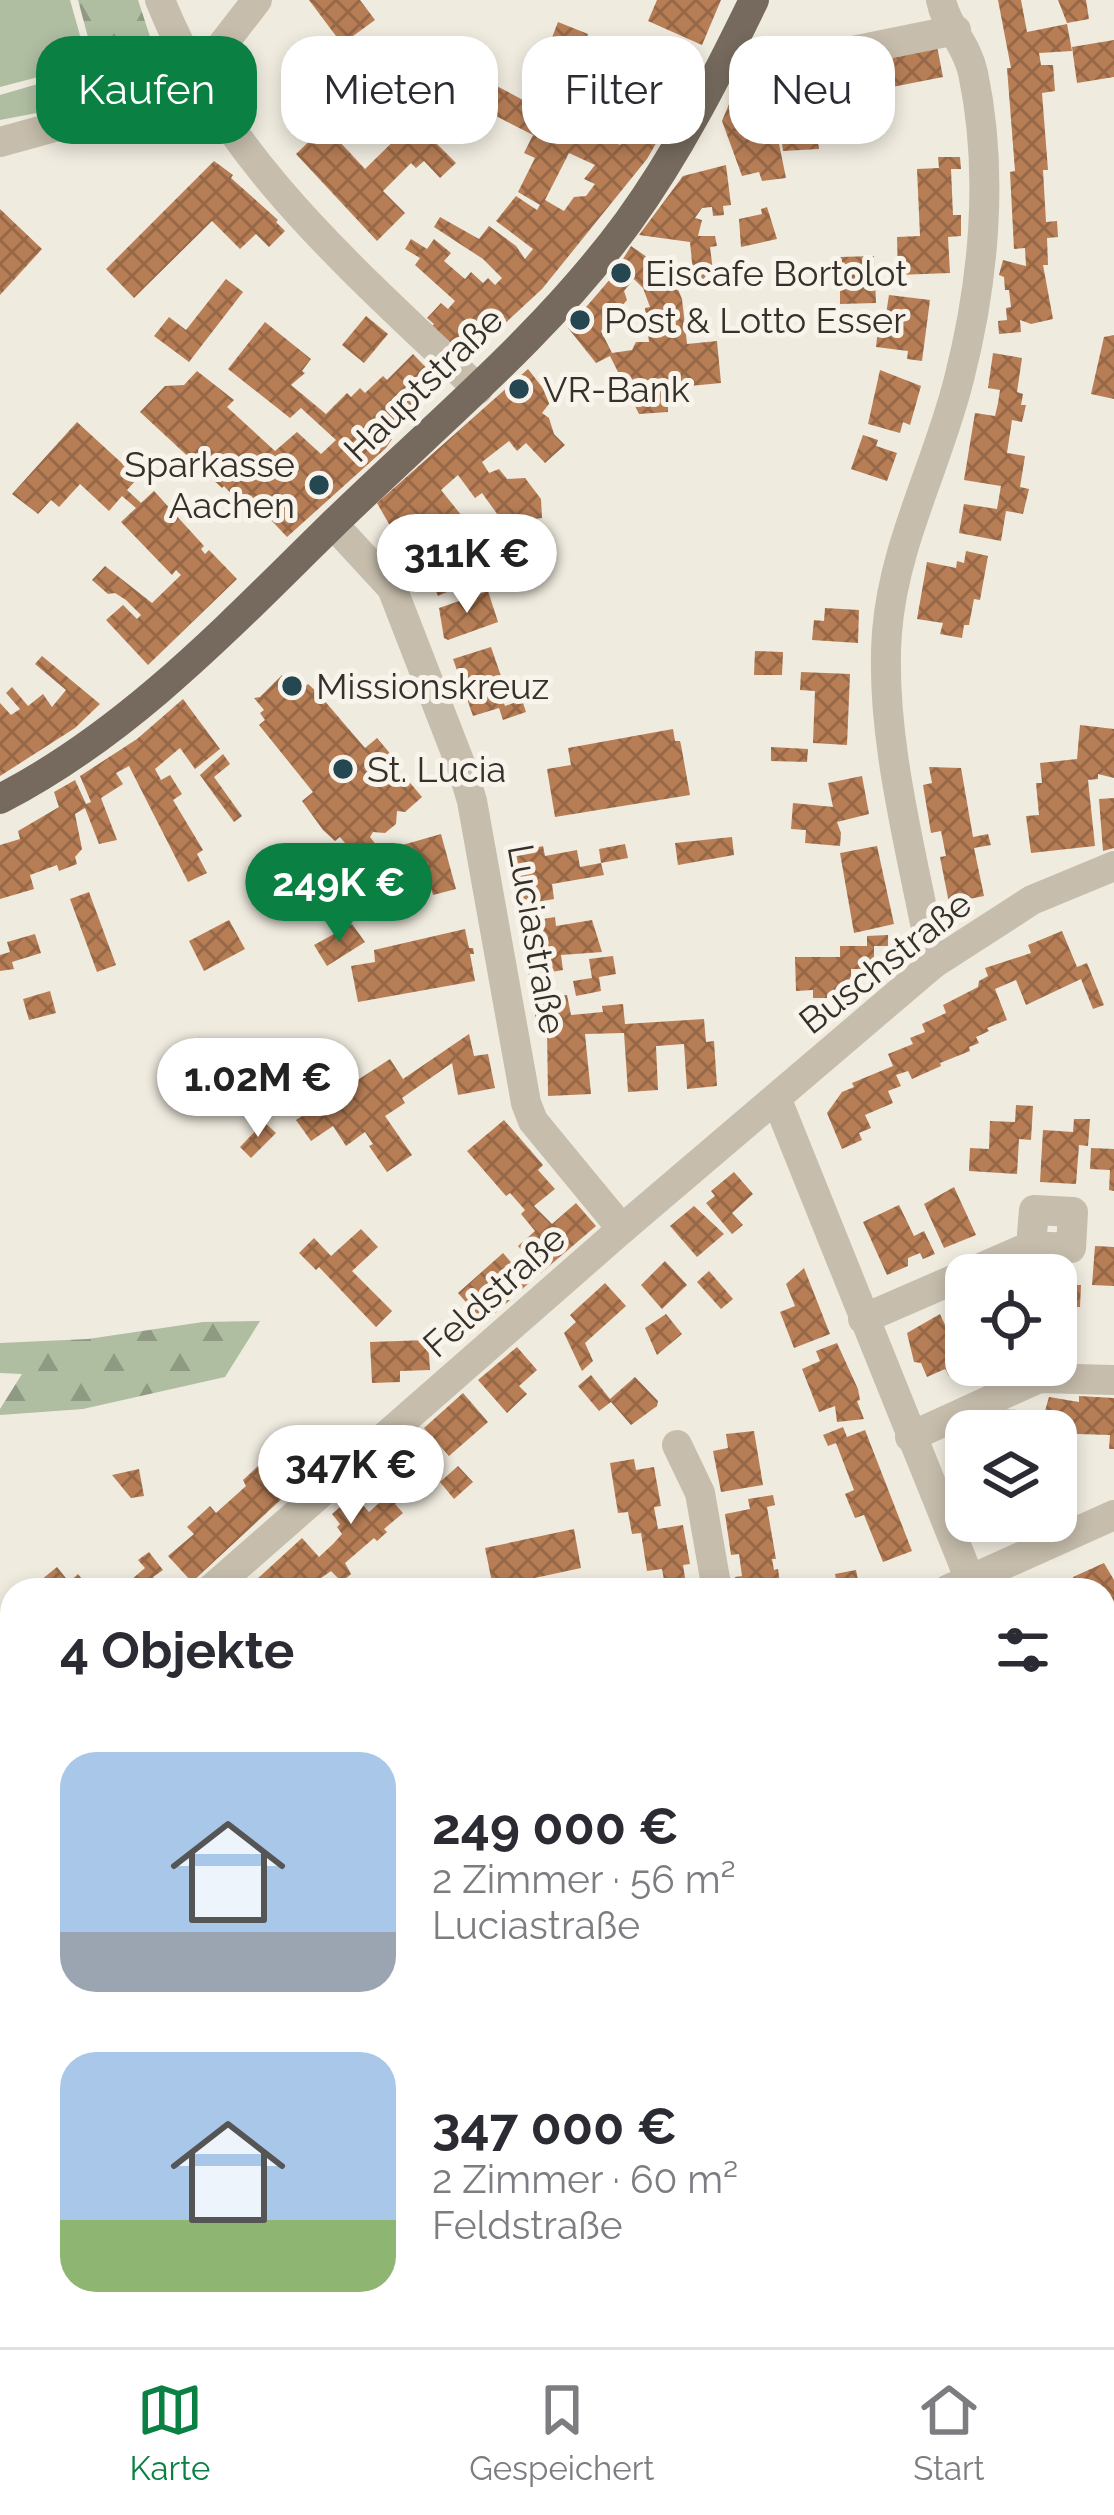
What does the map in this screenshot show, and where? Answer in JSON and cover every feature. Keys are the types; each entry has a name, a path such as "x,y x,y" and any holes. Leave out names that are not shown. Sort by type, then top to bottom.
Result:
{"main road":[{"name":"Hauptstraße","path":"0,800 102,738 157,693 478,389 575,286 629,220 706,99 754,0"}],"street":[{"path":"160,0 179,36"},
{"path":"229,36 256,0"},
{"path":"933,964 889,724 885,661 897,573 958,383 983,215 982,133 968,55 956,30 944,19 941,0"},
{"path":"726,57 753,71 956,30"},
{"path":"0,142 36,132"},
{"path":"239,144 265,178 478,389"},
{"name":"Luciastraße","path":"333,524 392,588 463,771 533,1121 622,1229"},
{"name":"Buschstraße","path":"777,1100 933,964 1032,901 1114,866"},
{"path":"777,1100 910,1437 960,1578"},
{"name":"Feldstraße","path":"224,1578 622,1229 777,1100"},
{"path":"863,1319 1031,1246"},
{"path":"910,1437 1039,1378 1113,1381"},
{"path":"677,1445 700,1493 715,1578"},
{"path":"982,1578 1114,1515"}],"green space":[{"path":"0,0 70,0 80,36 36,36 36,78 0,87"},
{"path":"78,0 138,0 150,36 88,36"},
{"path":"36,84 36,113 0,120 0,95"},
{"path":"260,1321 225,1377 83,1409 0,1415 22,1374 0,1373 0,1343 88,1339 203,1322"}],"building":[{"path":"309,0 360,0 375,20 353,36 336,36"},
{"path":"657,0 721,0 705,38 682,36 648,21"},
{"path":"998,0 1021,0 1027,32 1067,24 1072,51 1039,53 1041,65 1053,65 1055,91 1042,93 1048,170 1043,170 1046,222 1057,221 1058,237 1047,238 1048,265 1043,265 1053,319 1031,324 1020,320 1021,332 999,334 998,321 1007,320 1006,308 1011,307 1009,290 999,275 1003,260 1026,266 1025,248 1014,249 1010,172 1015,171 1007,68 1011,68"},
{"path":"1058,0 1086,0 1089,19 1067,23"},
{"path":"558,22 587,36 553,36"},
{"path":"1114,40 1114,77 1077,83 1072,47"},
{"path":"936,41 943,77 895,86 895,49"},
{"path":"498,87 522,99 522,129 498,117"},
{"path":"729,104 729,140 722,121"},
{"path":"306,144 342,144 365,169 391,144 437,144 456,163 440,178 424,161 416,168 411,163 383,191 405,213 377,241 296,154"},
{"path":"528,144 656,144 542,289 471,355 460,345 456,349 431,327 434,324 427,318 441,303 448,309 455,301 415,265 420,258 405,249 411,239 427,249 434,239 451,253 444,261 465,279 471,272 483,283 488,278 495,285 502,278 483,259 434,227 440,217 479,239 489,226 525,259 533,249 496,221 516,196 537,210 540,205 518,192 535,158 524,153","holes":["569,153 595,165 584,179 595,184 586,196 574,197 564,211 545,200"]},
{"path":"730,144 779,144 786,178 762,181 759,172 742,176"},
{"path":"782,144 818,144 819,149 783,151"},
{"path":"938,157 960,157 961,169 951,169 953,215 961,215 961,236 948,237 950,273 898,275 897,237 920,236 917,169 939,168"},
{"path":"214,161 285,231 269,247 256,234 240,249 212,221 134,298 106,269"},
{"path":"726,165 731,205 723,206 724,215 713,216 712,207 702,208 695,218 702,220 698,236 715,236 717,246 710,247 714,279 694,283 690,242 639,235 683,176"},
{"path":"767,207 777,239 741,247 739,219 762,214 761,209"},
{"path":"0,209 42,249 0,295"},
{"path":"631,246 657,264 666,261 682,299 687,344 717,341 721,383 679,387 680,397 668,398 668,412 639,414 610,356 596,363 568,328 612,277","holes":["634,279 650,307 645,308 649,342 636,342 632,350 612,353 601,331 627,300 624,291"]},
{"path":"874,256 876,303 840,304 840,257"},
{"path":"226,279 243,292 189,362 154,336 169,317 186,330"},
{"path":"889,295 930,300 922,361 907,359 908,351 876,347 878,329 892,330 894,315 886,314"},
{"path":"366,316 388,334 364,363 342,345"},
{"path":"265,322 311,359 305,373 291,385 326,414 347,393 351,397 360,388 365,393 383,376 387,380 413,354 440,382 395,426 386,448 287,537 255,503 247,511 140,412 165,386 184,385 197,371 234,400 227,407 275,451 297,432 321,454 336,440 301,408 290,418 228,369"},
{"path":"1114,335 1114,399 1091,394 1104,337"},
{"path":"993,353 1022,358 1017,392 1023,394 1021,405 1026,405 1022,422 1012,420 1007,453 1025,456 1020,487 1029,489 1023,514 1006,511 1001,541 959,533 964,504 997,509 1001,486 964,480 975,413 995,416 998,403 1000,390 988,388"},
{"path":"528,369 552,400 542,413 565,445 545,463 526,443 517,451 509,441 482,462 489,473 499,469 507,479 525,478 541,499 542,518 517,521 513,515 503,522 482,493 475,498 458,475 441,490 462,516 488,574 438,596 433,584 417,592 377,503"},
{"path":"880,370 921,386 910,425 903,422 900,433 868,424"},
{"path":"77,422 138,478 127,490 141,503 154,491 204,546 205,554 209,550 237,579 148,665 106,620 123,605 137,619 141,615 92,580 105,566 152,603 181,575 176,570 172,575 121,522 136,508 122,496 109,511 80,484 59,507 51,500 38,514 12,494"},
{"path":"863,435 878,440 876,446 897,453 887,481 851,469"},
{"path":"966,551 988,556 980,600 974,599 962,638 940,634 943,623 917,619 927,562 956,568 957,561 964,563"},
{"path":"488,591 498,622 444,638 439,608"},
{"path":"825,608 859,610 858,643 812,640 814,620 824,621"},
{"path":"491,647 505,706 522,700 526,712 503,720 499,708 473,716 453,659"},
{"path":"755,651 783,652 782,675 754,675"},
{"path":"42,656 100,704 75,728 0,776 0,703 11,715 20,709 6,693 12,687 28,706 43,694 52,707 66,690 35,664"},
{"path":"801,672 850,674 847,745 813,743 815,691 800,690"},
{"name":"St. Lucia","path":"282,675 297,693 308,684 365,748 377,738 399,764 388,772 398,785 406,778 422,797 405,812 397,811 396,824 385,833 373,832 370,837 377,846 369,853 365,848 356,856 340,837 335,841 323,830 302,801 313,792 259,725 265,720 260,713 264,710 254,698"},
{"path":"183,699 220,749 195,769 180,748 155,769 161,780 170,775 182,794 173,800 203,850 197,854 207,873 188,882 129,766 116,773 123,784 101,798 117,840 99,844 85,808 75,814 82,849 75,857 77,864 30,875 34,889 0,899 0,845 20,839 18,831 59,807 54,792 75,780 86,804 91,802 80,776 137,739"},
{"path":"1080,725 1114,729 1114,778 1098,774 1098,779 1088,780 1095,846 1031,853 1026,816 1039,815 1036,783 1042,783 1040,763 1077,759"},
{"path":"673,729 675,741 680,741 690,795 555,817 547,769 571,765 568,748"},
{"path":"771,747 808,749 807,762 771,761"},
{"path":"223,754 230,764 214,777 242,816 234,822 200,775"},
{"path":"929,767 961,768 973,837 988,834 991,845 974,848 984,896 949,903 940,857 946,856 941,831 931,833 923,785 932,783"},
{"path":"862,776 869,814 837,822 840,846 805,843 806,830 791,829 793,803 833,807 828,783"},
{"path":"1114,798 1114,848 1103,851 1099,799"},
{"path":"441,834 456,889 433,895 430,884 411,889 409,881 401,884 397,869 405,866 399,846"},
{"path":"732,837 734,855 678,865 675,843"},
{"path":"625,844 628,858 601,863 599,849"},
{"path":"543,846 545,856 577,850 580,867 601,863 604,875 552,884 554,899 516,906 507,855"},
{"path":"877,846 894,924 854,933 840,853"},
{"path":"89,892 116,965 97,972 70,899"},
{"path":"555,917 556,926 592,920 602,952 561,955 563,970 529,976 519,923"},
{"path":"229,920 245,949 204,971 189,941"},
{"path":"352,924 365,942 327,966 314,945"},
{"path":"465,929 469,948 473,948 475,981 358,1002 351,966 375,962 374,950"},
{"path":"1062,931 1077,967 1087,963 1104,1005 1093,1009 1081,979 1026,1005 1016,980 995,989 1007,1020 987,1028 970,1051 941,1066 912,1079 908,1071 896,1075 901,1086 888,1091 893,1103 865,1115 871,1128 859,1133 862,1140 842,1149 827,1113 842,1092 893,1066 888,1054 913,1044 910,1038 925,1032 922,1024 946,1013 943,1005 978,987 988,976 985,968 1031,953 1028,945"},
{"path":"35,934 41,953 12,962 14,969 0,971 0,955 10,952 7,942"},
{"path":"888,935 888,946 874,946 874,969 851,969 843,998 813,998 813,990 796,991 795,957 840,957 840,946 867,946 867,936"},
{"path":"613,956 616,974 599,977 601,991 576,996 573,981 592,978 589,959"},
{"path":"50,991 56,1013 29,1020 23,999"},
{"path":"567,995 571,1015 603,1012 602,1006 623,1004 625,1024 704,1019 706,1042 714,1041 717,1086 687,1089 684,1044 656,1046 658,1090 628,1092 624,1033 585,1034 591,1094 548,1096 547,1028 538,1029 532,1000"},
{"path":"469,1034 474,1056 488,1054 495,1088 458,1095 452,1063 402,1098 405,1103 385,1116 412,1155 387,1172 365,1132 346,1146 333,1126 311,1141 296,1120 390,1059 403,1079"},
{"path":"1016,1105 1033,1106 1031,1140 1019,1139 1017,1174 969,1171 970,1148 989,1149 990,1121 1015,1122"},
{"path":"1074,1119 1090,1119 1088,1146 1079,1145 1076,1184 1040,1182 1043,1130 1073,1132"},
{"path":"504,1120 543,1165 538,1170 555,1189 534,1206 552,1224 576,1203 596,1226 541,1273 518,1246 535,1231 521,1214 525,1210 510,1193 506,1196 467,1151"},
{"path":"264,1122 276,1133 251,1158 240,1147"},
{"path":"1091,1148 1114,1149 1114,1191 1109,1190 1110,1170 1090,1169"},
{"path":"734,1172 753,1194 732,1213 743,1225 732,1234 706,1203 715,1196 711,1191"},
{"path":"954,1187 976,1235 944,1248 924,1204"},
{"path":"899,1205 914,1236 924,1231 935,1254 908,1258 908,1266 887,1275 863,1222"},
{"path":"694,1206 724,1234 697,1257 670,1226"},
{"path":"361,1229 378,1247 352,1271 392,1311 376,1327 319,1267 316,1270 299,1253 314,1238 331,1256"},
{"path":"1095,1246 1114,1247 1114,1286 1092,1285"},
{"path":"503,1253 529,1283 484,1323 458,1293"},
{"path":"665,1261 687,1285 662,1309 641,1285"},
{"path":"804,1268 830,1334 794,1348 780,1312 795,1306 786,1284"},
{"path":"709,1271 733,1299 721,1309 697,1282"},
{"path":"605,1283 626,1306 585,1343 593,1361 582,1371 564,1333 576,1322 570,1315"},
{"path":"666,1314 682,1334 657,1355 645,1328"},
{"path":"940,1314 945,1325 945,1369 927,1377 921,1363 914,1362 907,1333"},
{"path":"428,1340 430,1370 400,1371 400,1382 372,1383 370,1342"},
{"path":"837,1343 858,1389 864,1419 837,1422 835,1406 819,1412 802,1369 820,1361 816,1351"},
{"path":"517,1347 537,1370 519,1386 527,1394 507,1413 478,1380"},
{"path":"591,1375 610,1399 635,1377 658,1401 657,1406 631,1425 611,1402 599,1411 578,1386"},
{"path":"463,1393 488,1422 449,1456 424,1428"},
{"path":"1079,1396 1114,1398 1114,1449 1109,1449 1110,1435 1077,1434 1077,1410 1045,1410 1049,1397 1079,1402"},
{"path":"843,1427 847,1437 865,1430 912,1551 883,1562 864,1515 855,1518 845,1494 854,1490 836,1443 828,1446 823,1435"},
{"path":"754,1431 763,1485 721,1492 713,1451 728,1448 726,1434"},
{"path":"410,1441 434,1469 395,1504 403,1513 384,1529 387,1532 345,1563 351,1574 346,1578 331,1571 321,1578 258,1578 302,1538 319,1557 342,1534 332,1514 354,1495 369,1512 387,1496 369,1476"},
{"path":"272,1453 301,1481 196,1578 188,1578 168,1556 194,1534 187,1527 210,1506 216,1513 246,1486 243,1480"},
{"path":"634,1459 636,1470 654,1467 661,1506 654,1507 658,1529 683,1525 690,1564 683,1565 685,1578 664,1578 662,1569 647,1571 641,1533 632,1534 628,1512 618,1513 610,1463"},
{"path":"458,1466 473,1482 454,1499 440,1482"},
{"path":"139,1469 144,1496 131,1498 112,1475"},
{"path":"773,1495 775,1505 767,1507 776,1559 772,1559 779,1578 735,1578 742,1576 739,1554 731,1555 725,1514 750,1509 748,1499"},
{"path":"574,1529 581,1568 535,1578 491,1578 485,1548"},
{"path":"149,1552 163,1570 154,1578 133,1578 145,1568 138,1560"},
{"path":"1104,1563 1113,1578 1073,1578"},
{"path":"57,1567 66,1578 43,1578"},
{"path":"856,1570 858,1578 836,1578 835,1574"}],"place":[{"name":"Eiscafe Bortolot","path":"621,273"},
{"name":"Post & Lotto Esser","path":"580,320"},
{"name":"VR-Bank","path":"519,389"},
{"name":"Sparkasse Aachen","path":"319,485"},
{"name":"Missionskreuz","path":"292,686"},
{"name":"St. Lucia","path":"343,769"}]}
